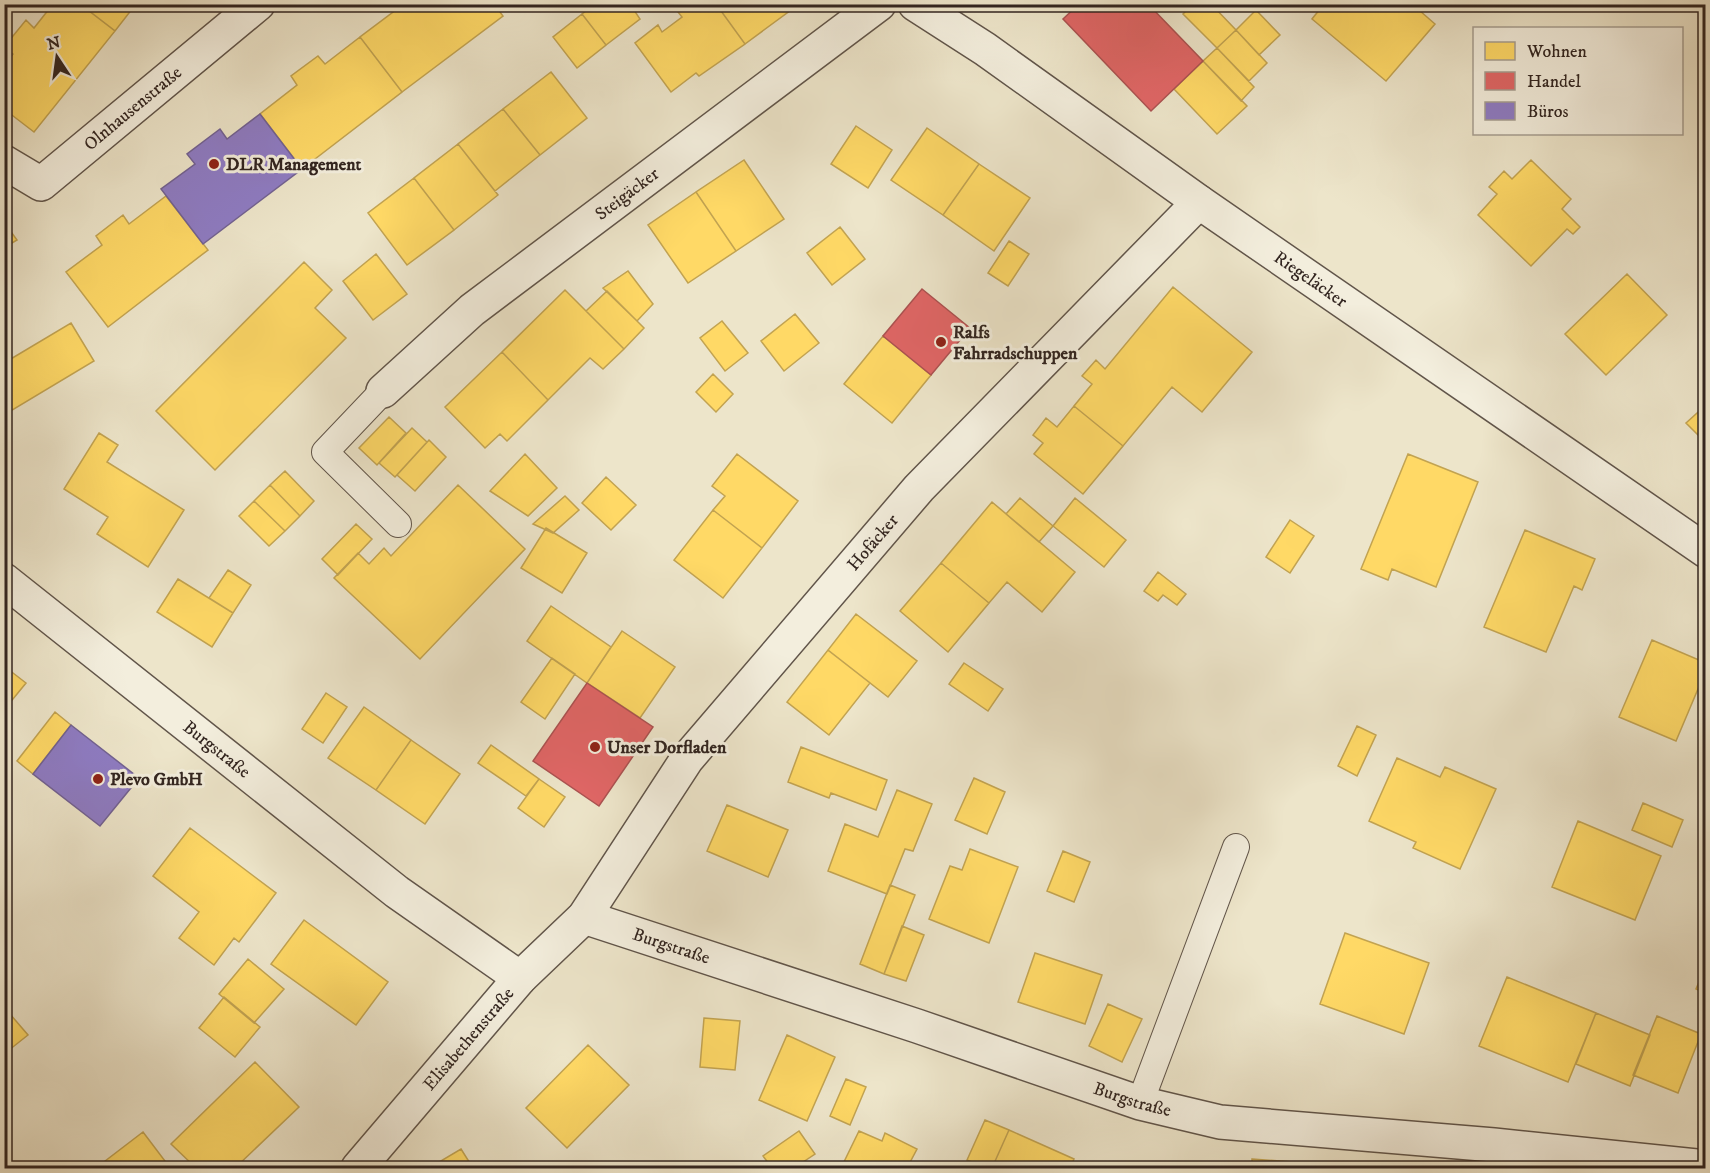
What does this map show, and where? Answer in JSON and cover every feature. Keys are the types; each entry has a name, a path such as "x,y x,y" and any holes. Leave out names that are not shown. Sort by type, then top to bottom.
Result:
{"street":[{"name":"Olnhausenstraße","path":"4,162 41,184 258,4"},
{"name":"Steigäcker","path":"383,391 472,309 879,4"},
{"name":"Riegeläcker","path":"915,4 985,49 1199,202 1706,551"},
{"name":"Hofäcker","path":"584,917 687,759 904,506 1199,202"},
{"name":"Burgstraße","path":"4,580 397,892 520,978"},
{"name":"Elisabethenstraße","path":"358,1168 520,978 584,917"},
{"name":"Burgstraße","path":"584,917 1140,1102 1220,1122 1494,1145 1706,1167"}],"lane":[{"path":"383,391 325,452 398,524"},
{"path":"1140,1102 1236,847"}],"building: Wohnen":[{"path":"53,4 80,4 115,31 34,132 4,109 4,65 13,54 4,47 26,20 34,28"},
{"path":"80,4 136,4 115,31"},
{"path":"393,4 494,4 503,16 402,92 360,37 397,9"},
{"path":"595,4 630,4 640,19 606,45 582,14"},
{"path":"680,4 687,4 692,11 701,4 716,4 745,44 699,76 696,73 671,92 635,43 658,25 662,32 682,17 675,8"},
{"path":"716,4 787,4 791,10 745,44"},
{"path":"1193,4 1211,4 1236,30 1217,48 1183,14"},
{"path":"1324,4 1412,4 1435,24 1386,81 1312,19"},
{"path":"1256,10 1280,35 1259,55 1236,30"},
{"path":"582,14 606,45 577,68 553,37"},
{"path":"1236,30 1267,63 1249,81 1217,48"},
{"path":"360,37 402,92 302,169 260,114 297,85 291,76 318,56 325,64"},
{"path":"1217,48 1254,87 1241,101 1203,61"},
{"path":"1203,61 1247,106 1217,134 1174,89"},
{"path":"551,72 587,118 540,155 503,109"},
{"path":"503,109 540,155 495,191 458,144"},
{"path":"856,126 892,150 868,188 831,164"},
{"path":"927,128 979,164 943,215 891,180"},
{"path":"458,144 498,195 454,230 414,178"},
{"path":"744,160 784,219 736,251 696,192"},
{"path":"1531,160 1571,199 1562,209 1580,227 1573,234 1567,229 1531,266 1478,215 1497,194 1489,187 1504,171 1512,179"},
{"path":"979,164 1030,198 994,251 943,215"},
{"path":"414,178 454,230 407,265 368,213"},
{"path":"696,192 736,251 688,283 648,225"},
{"path":"166,196 208,250 108,327 66,272 102,245 96,236 123,215 129,224"},
{"path":"4,222 17,240 4,248"},
{"path":"840,227 865,259 832,285 807,253"},
{"path":"1009,241 1029,254 1008,286 988,273"},
{"path":"376,254 407,294 373,320 343,281"},
{"path":"304,262 332,290 315,308 346,338 215,470 156,411"},
{"path":"628,271 653,304 637,321 603,288"},
{"path":"1627,274 1667,315 1606,375 1565,334"},
{"path":"1173,287 1252,352 1202,412 1172,387 1123,446 1074,406 1092,384 1082,376 1096,360 1105,369"},
{"path":"565,290 624,349 603,369 590,358 548,400 502,352"},
{"path":"607,291 644,328 624,349 586,311"},
{"path":"795,314 819,343 784,371 761,341"},
{"path":"722,321 748,353 725,371 700,338"},
{"path":"71,323 94,361 4,415 4,363"},
{"path":"883,336 931,375 892,423 844,384"},
{"path":"502,352 548,400 507,441 500,434 485,448 445,407"},
{"path":"713,374 733,394 716,412 696,392"},
{"path":"1706,405 1706,443 1686,423"},
{"path":"1074,406 1123,446 1083,494 1034,454 1043,443 1033,435 1046,418 1057,427"},
{"path":"389,417 406,433 377,465 359,448"},
{"path":"412,428 427,442 395,477 379,463"},
{"path":"99,433 118,445 107,462 184,510 148,567 97,534 108,517 64,489"},
{"path":"429,440 446,457 415,491 397,475"},
{"path":"525,454 557,488 528,516 490,491"},
{"path":"737,454 798,501 762,548 713,510 725,496 712,486"},
{"path":"1408,454 1478,482 1436,587 1392,569 1388,580 1361,569"},
{"path":"285,471 314,501 300,516 270,485"},
{"path":"606,477 636,505 611,530 582,503"},
{"path":"270,485 300,516 285,531 254,501"},
{"path":"458,485 525,549 420,659 334,578 358,553 369,564 384,548 391,556"},
{"path":"565,496 579,510 553,533 533,524"},
{"path":"1020,498 1053,526 1039,542 1006,514"},
{"path":"1075,498 1126,540 1104,567 1053,526"},
{"path":"254,501 285,531 269,546 239,516"},
{"path":"992,502 1075,572 1042,612 1007,582 989,603 941,563"},
{"path":"713,510 762,548 723,598 674,560"},
{"path":"1290,520 1314,536 1290,573 1266,557"},
{"path":"356,524 372,539 338,575 322,559"},
{"path":"546,528 587,553 562,593 521,568"},
{"path":"1525,530 1595,559 1582,590 1574,586 1546,652 1484,627"},
{"path":"941,563 989,603 948,652 900,611"},
{"path":"228,570 251,585 233,613 209,598"},
{"path":"1158,572 1186,594 1177,605 1163,595 1158,601 1144,591"},
{"path":"178,579 233,613 212,647 157,612"},
{"path":"551,606 611,647 587,683 527,641"},
{"path":"856,614 917,661 888,697 828,650"},
{"path":"622,631 675,667 640,718 587,683"},
{"path":"1652,640 1706,663 1706,670 1676,741 1619,717"},
{"path":"828,650 870,683 829,735 787,702"},
{"path":"552,658 575,674 545,719 521,702"},
{"path":"964,663 1003,689 988,711 949,684"},
{"path":"4,666 26,683 4,710"},
{"path":"326,693 347,707 323,743 302,729"},
{"path":"364,707 411,740 376,790 328,758"},
{"path":"55,712 71,725 33,774 17,761"},
{"path":"1357,726 1376,735 1357,776 1338,766"},
{"path":"411,740 460,774 425,824 376,790"},
{"path":"491,745 539,779 526,796 478,763"},
{"path":"801,747 887,780 876,810 831,793 829,798 788,782"},
{"path":"1397,758 1440,777 1445,767 1496,789 1460,869 1413,848 1416,842 1369,821"},
{"path":"974,778 1005,792 987,834 955,820"},
{"path":"539,779 565,797 544,827 518,808"},
{"path":"897,790 932,804 913,851 905,849 887,894 828,871 845,824 878,837"},
{"path":"1643,803 1683,820 1672,847 1632,830"},
{"path":"727,805 788,830 768,877 707,851"},
{"path":"1578,821 1661,856 1635,920 1552,887"},
{"path":"190,828 276,893 239,942 234,938 214,965 179,938 199,912 153,876"},
{"path":"970,849 1018,867 989,943 929,919 950,866 962,870"},
{"path":"1063,851 1090,862 1074,902 1047,891"},
{"path":"890,885 915,895 884,974 860,964"},
{"path":"304,920 388,982 356,1025 271,964"},
{"path":"902,926 924,935 906,981 884,974"},
{"path":"1345,933 1429,963 1404,1034 1320,1004"},
{"path":"1035,953 1102,975 1085,1024 1018,1002"},
{"path":"248,959 284,989 254,1023 219,994"},
{"path":"1706,966 1706,994 1696,989"},
{"path":"1507,977 1596,1013 1568,1082 1479,1046"},
{"path":"224,997 260,1027 235,1057 199,1028"},
{"path":"1108,1004 1142,1019 1122,1062 1089,1046"},
{"path":"4,1007 28,1035 4,1054"},
{"path":"1596,1013 1650,1035 1630,1086 1576,1064"},
{"path":"1657,1016 1701,1034 1678,1093 1633,1075"},
{"path":"704,1018 740,1021 735,1070 700,1067"},
{"path":"787,1035 835,1057 807,1121 759,1100"},
{"path":"588,1045 629,1085 567,1148 526,1108"},
{"path":"255,1062 299,1107 235,1168 196,1168 171,1144"},
{"path":"846,1079 866,1087 850,1125 830,1116"},
{"path":"985,1120 1009,1130 992,1168 986,1168 967,1160"},
{"path":"1009,1130 1074,1159 1070,1168 992,1168"},
{"path":"799,1131 815,1154 794,1168 772,1168 763,1156"},
{"path":"859,1131 882,1141 885,1133 917,1149 907,1168 841,1168"},
{"path":"143,1132 168,1165 163,1168 96,1168"},
{"path":"461,1149 473,1168 429,1168"},
{"path":"1252,1159 1306,1163 1305,1168 1252,1168"}],"building: Handel":[{"path":"1079,4 1148,4 1203,61 1151,111 1063,19"},
{"path":"922,289 970,328 931,375 883,336"},
{"path":"587,683 653,727 599,806 533,761"}],"building: Büros":[{"path":"260,114 302,169 203,244 161,189 195,164 187,154 220,129 227,139"},
{"path":"71,725 139,778 100,826 33,774"}],"place":[{"name":"DLR Management","path":"214,164"},
{"name":"Ralfs Fahrradschuppen","path":"941,342"},
{"name":"Unser Dorfladen","path":"595,747"},
{"name":"Plevo GmbH","path":"98,779"}]}
